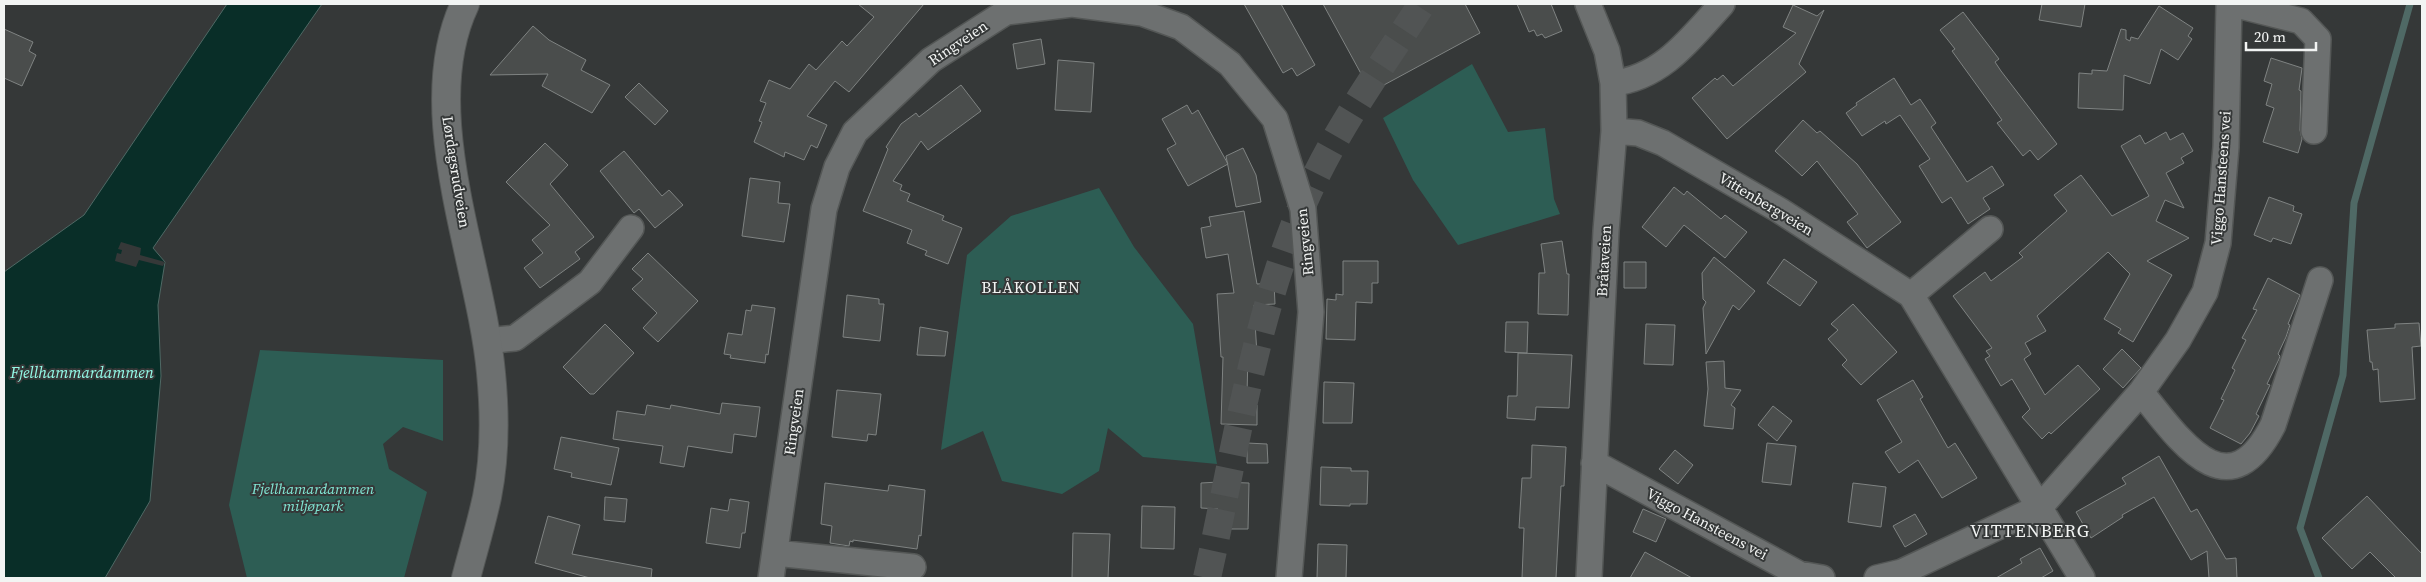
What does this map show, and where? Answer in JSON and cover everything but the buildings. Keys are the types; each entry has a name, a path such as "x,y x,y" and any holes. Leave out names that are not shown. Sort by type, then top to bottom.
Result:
{"street":[{"name":"Lørdagsrudveien","path":"465,4 456,22 448,66 447,110 456,188 487,341 491,373 493,452 487,497 466,578"},
{"name":"Ringveien","path":"772,578 824,209 837,167 855,132 931,60 1006,12 1072,4 1142,13 1181,27 1230,64 1275,119 1303,209 1311,312 1289,578"},
{"path":"1588,4 1607,51 1613,83 1630,81 1654,71 1690,38 1722,4"},
{"name":"Viggo Hansteens vei","path":"1877,578 1902,572 2040,507 2141,392 2178,340 2205,292 2212,272 2222,206 2229,4"},
{"path":"2233,4 2301,20 2318,39 2314,130"},
{"name":"Bråtaveien","path":"1590,578 1608,194 1614,131 1613,83"},
{"name":"Vittenbergveien","path":"1614,131 1638,133 1663,142 1779,210 1911,295 2082,578"},
{"path":"487,341 515,338 590,282 632,228"},
{"path":"1911,295 1990,230"},
{"path":"2141,392 2177,436 2193,453 2205,461 2228,466 2248,460 2266,439 2274,425 2320,280"},
{"name":"Viggo Hansteens vei","path":"1594,463 1799,574 1822,578"},
{"path":"776,553 913,567"}],"green space":[{"path":"1472,64 1508,132 1545,128 1554,199 1560,214 1458,245 1413,180 1383,118"},
{"path":"1099,188 1134,247 1193,324 1217,464 1143,457 1108,428 1099,471 1062,494 1002,481 983,431 941,450 967,255 1011,216"},
{"name":"Fjellhamardammen miljøpark","path":"260,350 443,360 443,441 403,427 383,444 389,469 427,492 404,578 247,578 229,505"}],"water":[{"name":"Fjellhammardammen","path":"227,4 322,4 153,248 165,262 158,305 161,376 150,501 105,578 4,578 4,272 84,215"}],"pier":[{"path":"121,242 141,248 140,255 165,262 163,266 139,260 136,267 115,261 117,253 121,254 122,250 118,249"}],"waterway":[{"path":"2319,578 2300,528 2343,375 2354,203 2410,4"}],"tunnel":[{"path":"1207,578 1256,350 1268,304 1298,216 1310,188 1339,133 1422,4"}],"district":[{"name":"BLÅKOLLEN","path":"1031,287"},
{"name":"VITTENBERG","path":"2030,531"}]}
